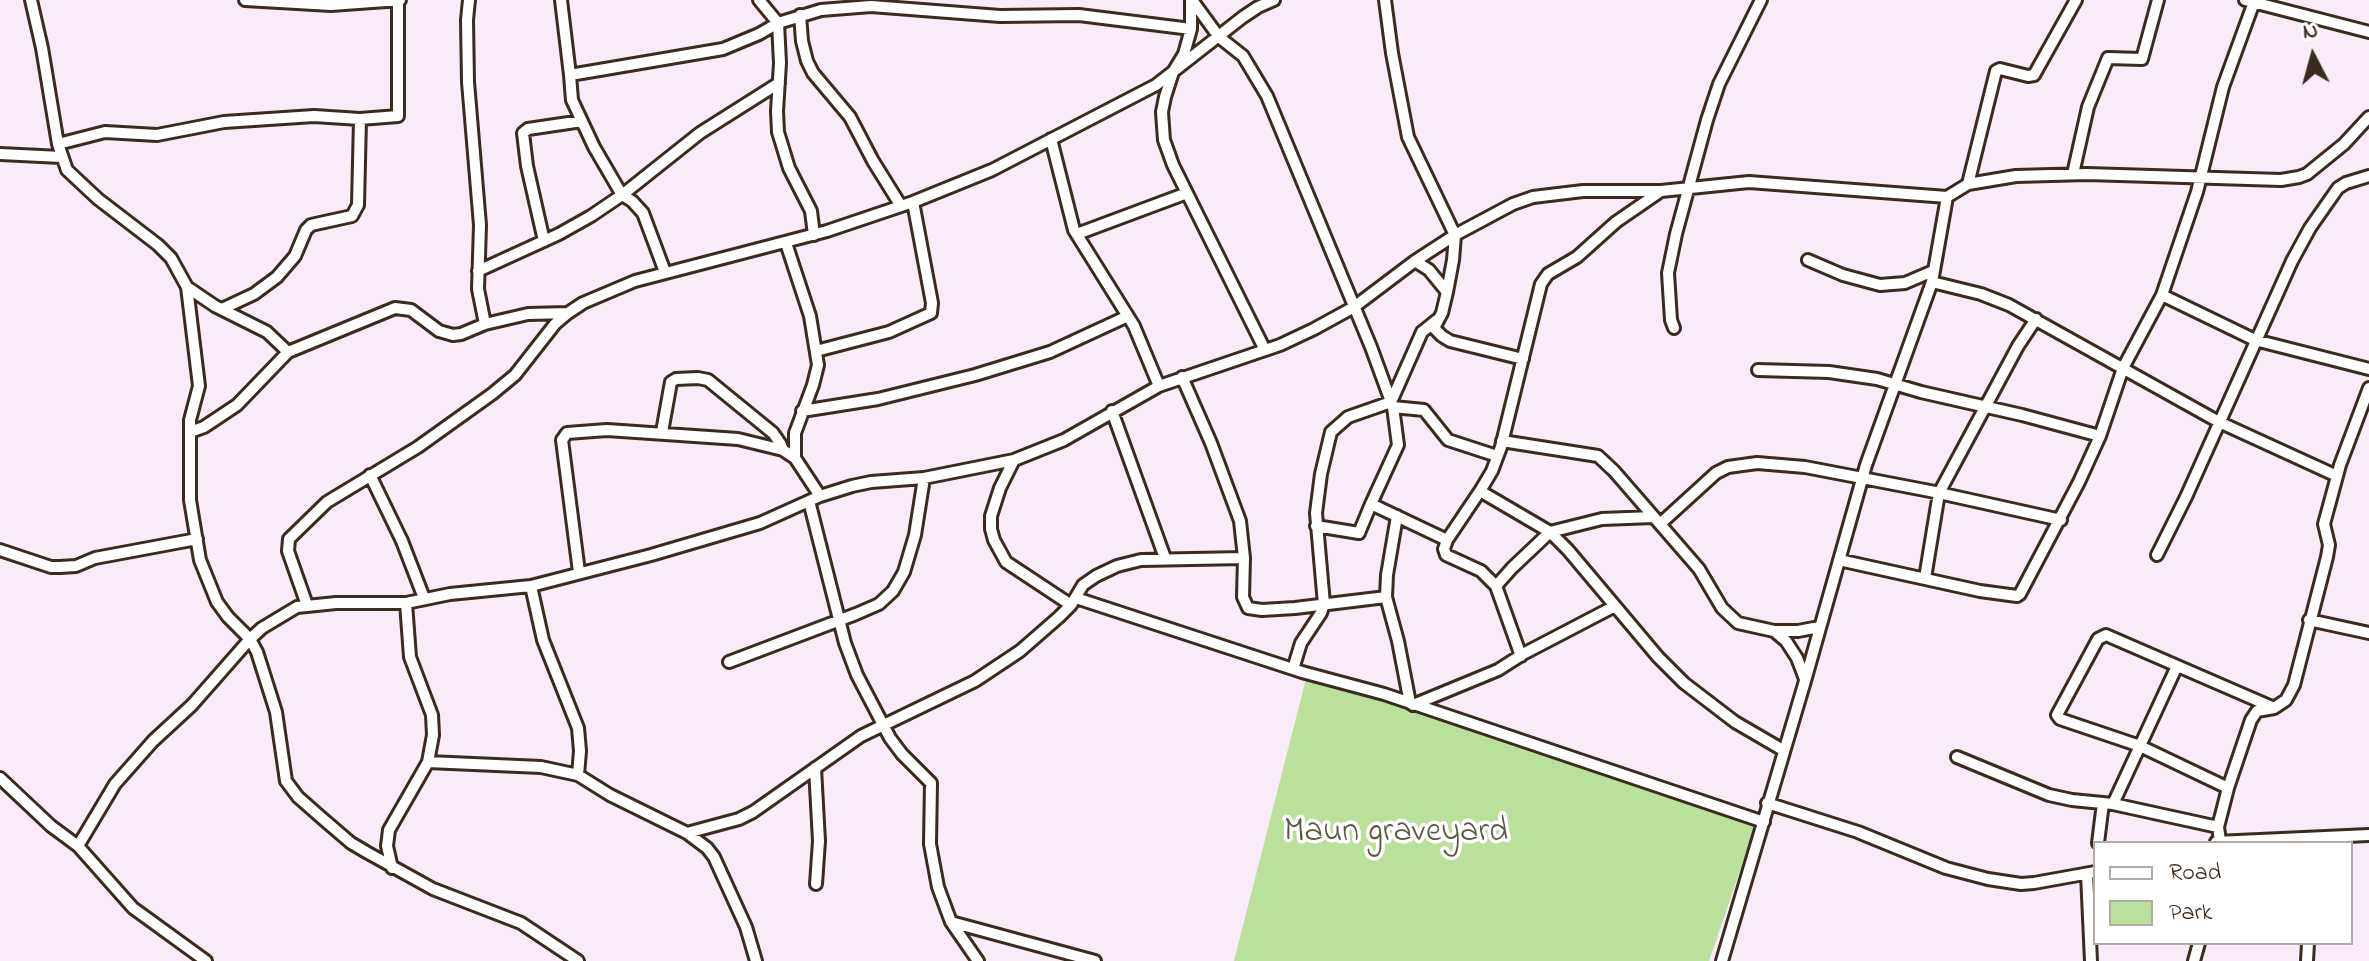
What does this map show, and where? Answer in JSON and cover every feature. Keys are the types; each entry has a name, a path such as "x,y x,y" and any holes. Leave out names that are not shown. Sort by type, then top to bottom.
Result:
{"street":[{"path":"31,0 61,157 73,178 165,251 187,287 199,386 190,420 190,500 200,560 217,602 250,639 269,685 286,781 298,797 351,843 433,889 521,923 578,961"},
{"path":"58,144 105,132 157,135 224,122 314,116 360,119 399,114 399,0 245,0"},
{"path":"469,0 467,52 480,225 478,289 485,324"},
{"path":"561,0 572,100 622,195 643,213 665,272"},
{"path":"759,0 778,23 778,132 789,168 811,211 814,235"},
{"path":"1192,0 1191,29 1163,104 1161,128 1168,153 1265,350"},
{"path":"1192,0 1219,37 1243,56 1267,96 1392,404 1398,445 1359,533 1316,526"},
{"path":"307,605 288,551 289,539 327,502 418,447 492,394 515,375 555,324 568,313 613,290 665,272 814,235 913,202 992,170 1138,95 1250,12 1274,0"},
{"path":"1385,0 1408,137 1455,235 1446,302 1434,328 1450,341 1523,359"},
{"path":"1674,328 1669,310 1668,273 1676,234 1719,84 1761,0"},
{"path":"1968,184 1996,71 2000,69 2034,75 2076,0"},
{"path":"2073,174 2088,107 2108,58 2142,59 2158,0"},
{"path":"1839,560 1980,591 2019,596 2061,520 2100,436 2123,368 2162,295 2200,178 2223,87 2250,1 2369,32"},
{"path":"570,75 723,49 800,15 876,3 1000,16 1079,15 1191,29"},
{"path":"800,15 802,41 813,73 850,117 901,206"},
{"path":"478,271 576,225 622,195 700,133 779,83"},
{"path":"78,846 115,784 153,741 192,705 250,639 297,607 406,603 424,598 531,586 748,527 820,496 871,482 924,478 1014,460 1064,440 1159,386 1265,350 1314,329 1354,307 1455,235 1513,204 1542,195 1583,191 1661,191 1749,182 1947,197 1968,184 2016,176 2073,174 2281,180 2307,174 2344,144 2369,117"},
{"path":"222,309 254,294 277,277 295,256 311,225 352,216 358,205 360,119"},
{"path":"544,241 523,133 528,129 582,121"},
{"path":"1051,139 1077,234 1128,316 1159,386"},
{"path":"0,154 61,157"},
{"path":"2157,555 2310,228 2338,188 2369,176"},
{"path":"1521,656 1496,586 1481,571 1446,555 1444,549 1492,471 1541,284 1557,267 1577,257 1616,222 1661,191"},
{"path":"1077,234 1187,193"},
{"path":"1722,961 1862,479 1932,276 1947,197"},
{"path":"816,351 889,332 931,313 932,303 913,202"},
{"path":"786,243 807,305 816,351 816,377 795,433 795,458"},
{"path":"1808,260 1843,275 1880,285 1932,276 2009,305 2219,422 2337,476"},
{"path":"1415,261 1429,270 1447,292"},
{"path":"187,287 267,332 288,352"},
{"path":"2162,295 2255,340 2369,369"},
{"path":"190,432 204,427 237,405 288,352 395,308 411,310 439,331 453,335 528,314 568,313"},
{"path":"802,411 878,399 975,375 1050,352 1128,316"},
{"path":"1925,578 1939,493 2018,346 2036,319"},
{"path":"1392,404 1422,332 1437,320"},
{"path":"1758,370 1829,372 1894,383 2100,436"},
{"path":"1182,377 1240,521 1244,558 1243,597 1248,608 1275,609 1386,597"},
{"path":"662,432 671,382 698,378 708,380 773,433 783,450"},
{"path":"2217,841 2228,788 2254,715 2286,700 2294,685 2327,557 2329,545 2324,524 2337,476 2369,388"},
{"path":"1293,669 1301,643 1324,604 1316,526 1321,474 1331,432 1348,417 1392,404 1424,410 1448,440 1497,456"},
{"path":"1112,411 1165,558"},
{"path":"579,572 562,440 567,433 607,430 662,432 738,439 783,450 795,458 820,496"},
{"path":"1502,441 1598,456 1706,578 1729,616 1745,625 1774,631 1819,627"},
{"path":"1014,460 991,516 994,540 1006,562 1073,601 1412,704 1764,822"},
{"path":"1496,586 1550,532 1602,519 1656,520 1728,467 1741,464 1783,464 2061,520"},
{"path":"370,475 402,541 424,598"},
{"path":"729,662 840,621 879,604 893,591 904,572 915,535 924,478"},
{"path":"1480,491 1550,532 1684,683 1735,722 1783,750"},
{"path":"809,501 857,675 890,738 931,783 929,828 938,887 951,922 978,961"},
{"path":"1371,504 1447,540"},
{"path":"1397,516 1386,597 1412,704"},
{"path":"0,550 51,567 60,567 197,539"},
{"path":"687,833 739,819 861,736 975,681 1020,651 1073,601 1083,585 1096,576 1141,560 1244,558"},
{"path":"531,586 543,640 578,728 578,775"},
{"path":"392,868 387,846 389,830 428,762 433,735 432,715 410,657 406,603"},
{"path":"1412,704 1498,670 1615,606"},
{"path":"2309,620 2369,633"},
{"path":"1774,631 1786,641 1797,658 1805,681"},
{"path":"2228,788 2140,746 2060,719 2057,715 2098,639 2106,635 2274,708"},
{"path":"2099,841 2108,804 2140,746 2177,666"},
{"path":"1957,757 2049,795 2218,827"},
{"path":"428,762 541,767 578,775 610,795 687,833 714,857 746,927 756,961"},
{"path":"815,768 819,841 816,884"},
{"path":"0,778 51,826 78,846 133,908 206,961"},
{"path":"1767,803 1858,832 1946,868 1988,879 2034,883 2093,870 2091,961"},
{"path":"2239,841 2369,835"},
{"path":"951,922 1095,961"}],"green space":[{"name":"Maun graveyard","path":"1308,671 1757,821 1709,961 1234,961"}]}
